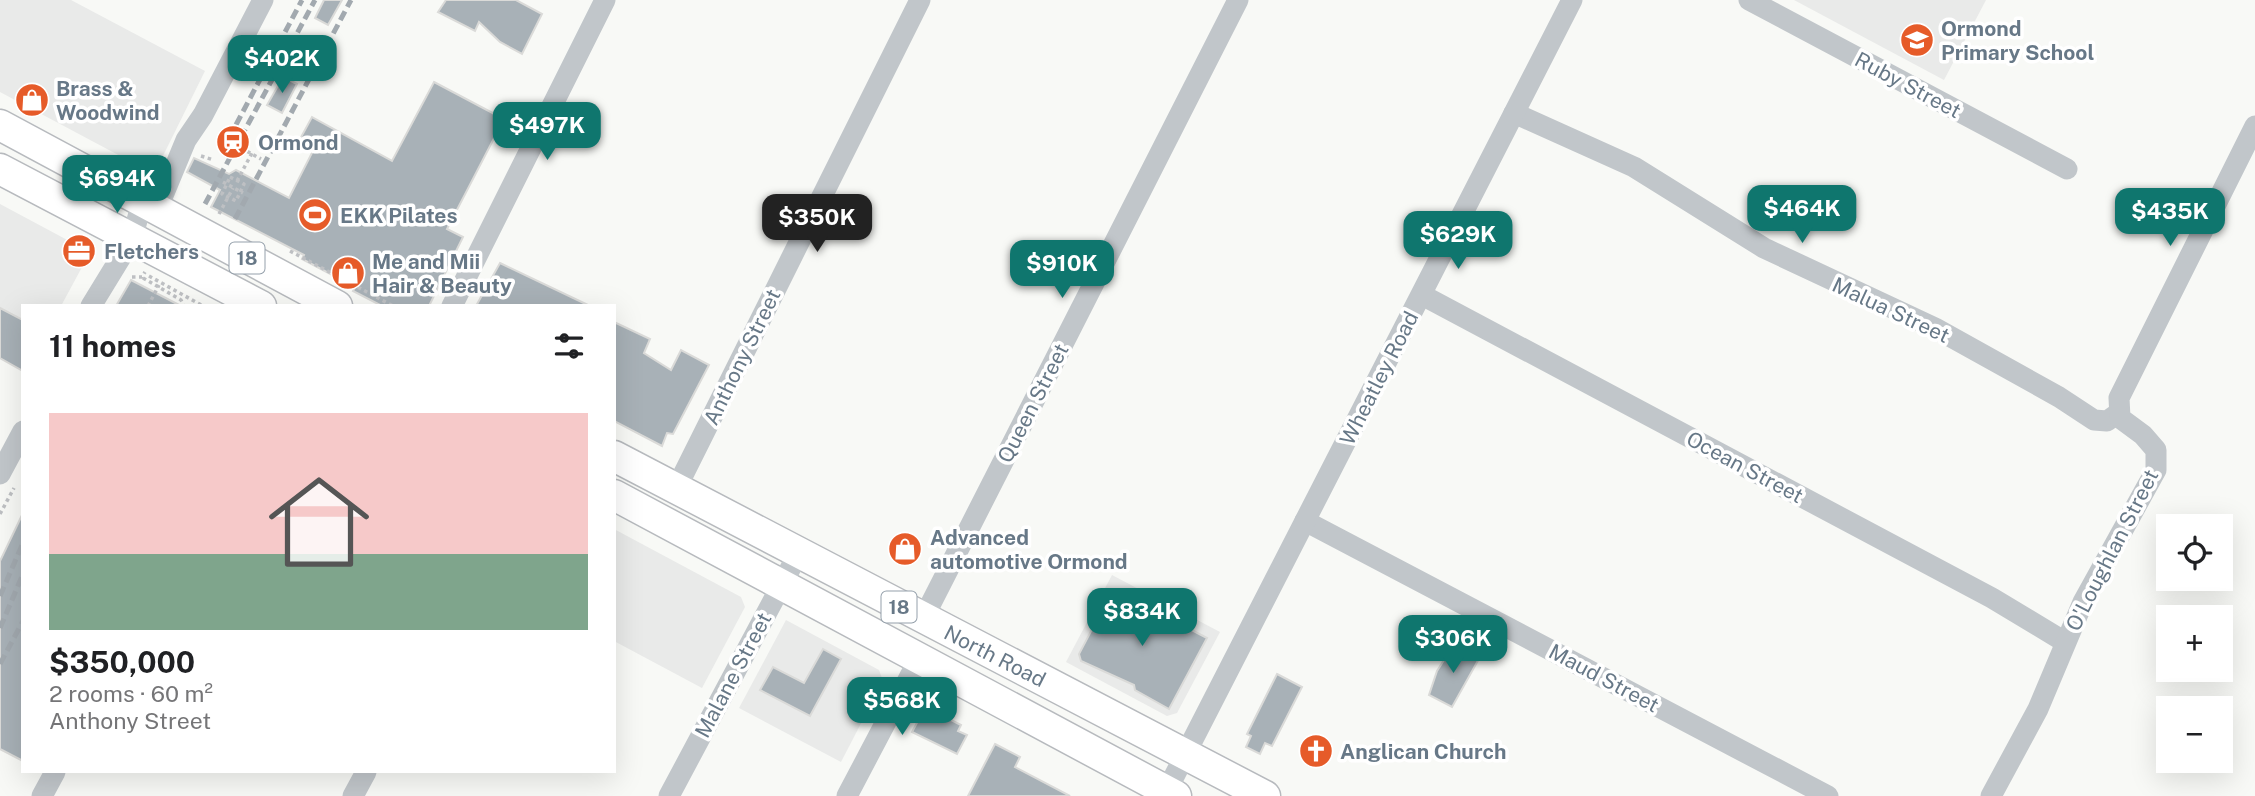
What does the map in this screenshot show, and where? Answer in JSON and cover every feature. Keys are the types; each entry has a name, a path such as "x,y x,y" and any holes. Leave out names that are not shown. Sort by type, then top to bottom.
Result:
{"highway":[{"name":"18","path":"0,125 333,304"},
{"name":"18","path":"0,169 257,304"},
{"name":"North Road","path":"616,457 923,620 1265,796"},
{"name":"North Road","path":"616,496 1169,795"},
{"path":"1059,734 1078,698"}],"street":[{"path":"86,304 124,235 149,206 186,140 203,116 263,0"},
{"path":"453,304 605,0"},
{"name":"Anthony Street","path":"676,489 920,0"},
{"name":"Queen Street","path":"923,620 1238,0"},
{"name":"Wheatley Road","path":"1169,795 1185,755 1572,0"},
{"name":"Ruby Street","path":"1749,0 2067,169"},
{"name":"Malua Street","path":"1514,113 1634,167 1764,248 1934,328 2059,397 2094,420 2107,421 2118,414"},
{"path":"2118,414 2122,390 2255,126"},
{"path":"92,304 124,235"},
{"name":"Ocean Street","path":"1422,296 1992,598 2065,642"},
{"name":"O'Loughlan Street","path":"1991,796 2026,735 2083,602 2151,481 2158,461 2151,442 2118,414"},
{"path":"9,478 21,438"},
{"name":"Maud Street","path":"1306,522 1828,796"},
{"name":"Malane Street","path":"669,796 798,554"},
{"path":"847,796 919,659"},
{"path":"42,796 54,773"},
{"path":"353,796 365,773"}],"path":[{"path":"241,148 261,159"},
{"path":"237,181 252,153"},
{"path":"202,154 214,160"},
{"path":"230,177 244,184 236,201 229,197 222,194 230,177"},
{"path":"223,183 243,193"},
{"path":"219,214 233,188"},
{"path":"144,275 148,268"},
{"path":"128,278 144,275 183,304"},
{"path":"149,304 159,285"},
{"path":"159,285 199,304"},
{"path":"0,514 9,478"}],"shaded area":[{"path":"0,0 71,0 205,71 154,174 0,92"},
{"name":"Ormond Primary School","path":"1794,0 1986,0 1944,80"},
{"path":"0,204 86,250 88,256 62,304 21,304 21,370 0,358"},
{"path":"616,530 741,597 745,607 702,688 616,642"},
{"path":"1112,575 1220,632 1177,713 1167,716 1066,662"},
{"path":"786,620 879,670 883,681 841,762 739,708"}],"building":[{"path":"324,0 342,0 328,25 315,18"},
{"path":"446,0 516,0 542,14 522,54 500,42 479,22 475,31 438,12"},
{"path":"283,77 297,84 282,113 267,105"},
{"path":"434,82 504,119 447,229 463,237 430,304 378,304 353,291 355,287 302,259 304,255 211,207 220,190 187,172 194,158 229,174 236,170 289,198 315,147 300,139 312,117 392,161"},
{"path":"500,263 586,304 477,304"},
{"path":"131,280 177,304 117,304"},
{"path":"0,308 21,319 21,370 0,358"},
{"path":"616,323 650,339 644,353 671,370 681,350 709,365 673,434 667,433 662,446 616,422"},
{"path":"21,517 21,760 0,749 0,561"},
{"path":"1117,591 1207,638 1169,709 1135,690 1134,685 1081,661 1079,654 1111,593"},
{"path":"1455,643 1480,657 1452,707 1429,695 1437,671"},
{"path":"823,649 841,659 810,716 760,690 773,667 804,683"},
{"path":"1277,674 1302,687 1272,746 1265,743 1260,754 1246,747 1251,736 1247,734"},
{"path":"926,706 938,713 941,708 953,715 951,720 961,725 958,731 967,735 957,754 912,732"},
{"path":"995,744 1020,757 1015,767 1070,796 968,796"}],"railway":[{"path":"229,138 302,0"},
{"path":"205,204 315,0"},
{"path":"235,219 351,0"},
{"path":"0,596 21,548"},
{"path":"0,628 21,579"},
{"path":"0,664 21,625"}],"place":[{"name":"Ormond Primary School","path":"1917,40"},
{"name":"Brass & Woodwind","path":"32,100"},
{"name":"Ormond","path":"233,142"},
{"name":"EKK Pilates","path":"315,215"},
{"name":"Fletchers","path":"79,251"},
{"name":"Me and Mii Hair & Beauty","path":"348,273"},
{"name":"Advanced automotive Ormond","path":"905,549"},
{"name":"Anglican Church","path":"1316,751"}]}
